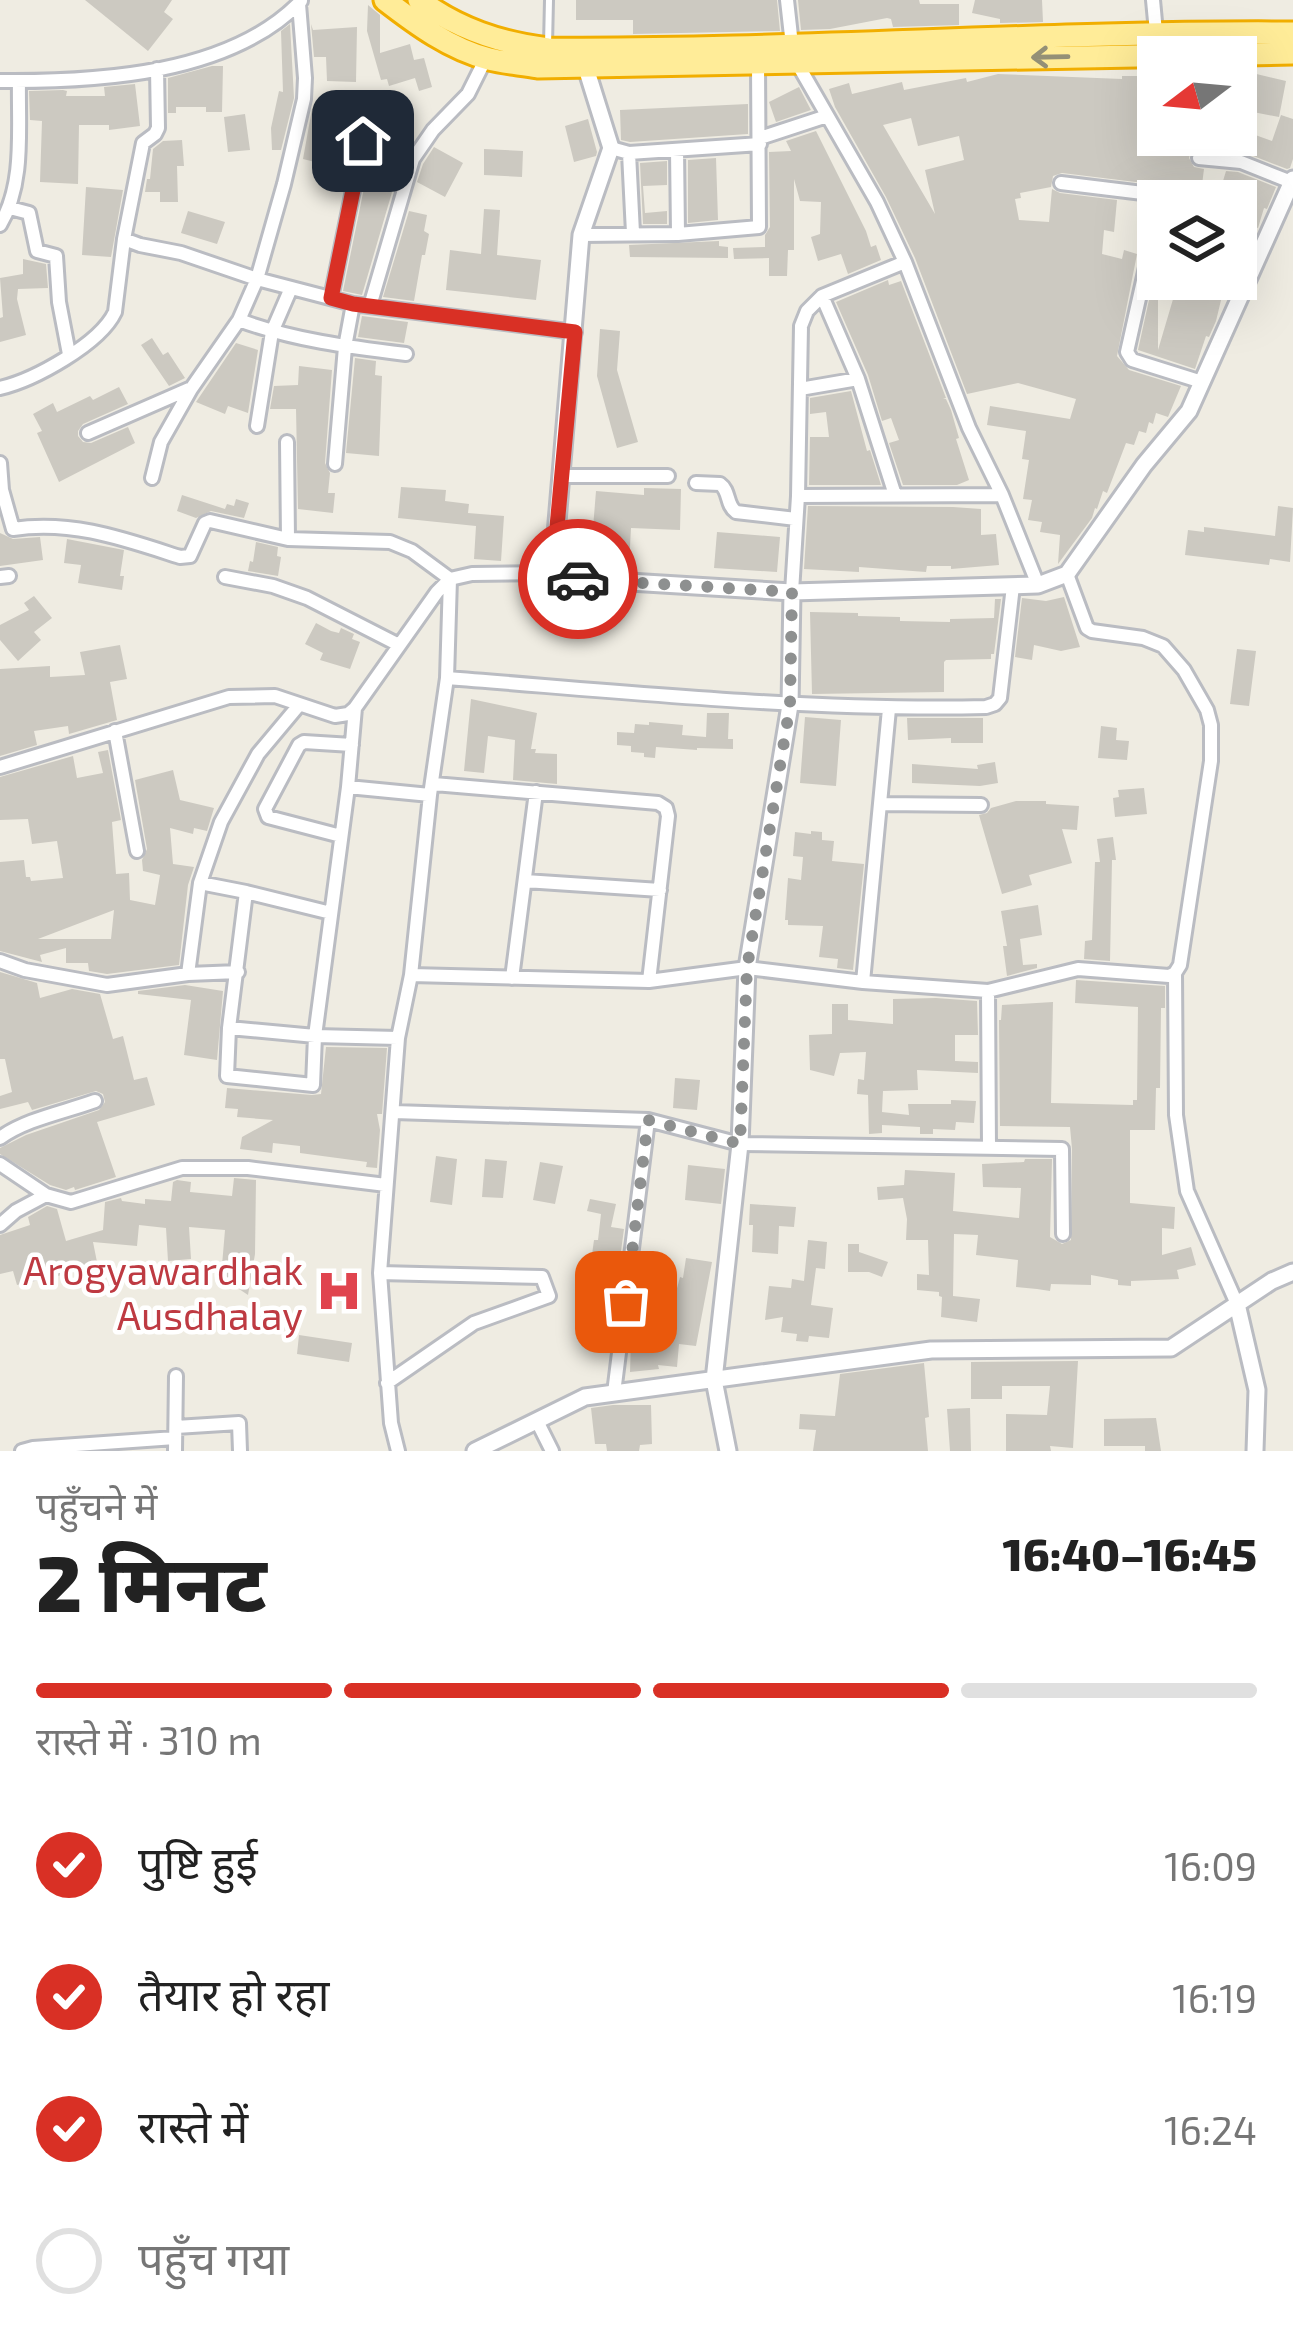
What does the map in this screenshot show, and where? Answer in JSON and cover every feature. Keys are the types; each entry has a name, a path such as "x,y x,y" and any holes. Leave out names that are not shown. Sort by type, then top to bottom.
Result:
{"highway":[{"path":"385,0 459,48 538,67 587,59 1120,44 1293,53"},
{"path":"419,0 441,17 479,34 587,59 758,64 794,54"},
{"path":"1120,44 1156,32 1293,33"}],"street":[{"path":"787,0 794,54 905,262 969,428 1002,494 1038,585"},
{"path":"1154,0 1156,32"},
{"path":"0,81 45,83 206,58 243,44 300,2"},
{"path":"152,478 161,442 190,388 239,320 256,279 304,99 300,2"},
{"path":"370,306 413,159 433,130 469,94 487,58"},
{"path":"556,573 581,235 611,148 587,59"},
{"path":"581,235 678,234 759,226 758,64"},
{"path":"0,388 40,375 101,332 115,312 143,143 157,132 157,69"},
{"path":"0,225 16,185 19,81"},
{"path":"611,148 629,153 760,141 827,116"},
{"path":"331,298 363,141"},
{"path":"676,150 678,234"},
{"path":"629,153 633,233"},
{"path":"0,766 229,697 275,696 334,716 348,714 437,592 450,579 472,574 556,573 564,578 792,592 1038,585 1066,574 1189,411 1292,180 1241,162 1199,158"},
{"path":"1061,183 1150,194 1147,263 1128,357 1202,382"},
{"path":"10,208 29,213 37,251 56,256 69,354"},
{"path":"124,239 353,304 575,332"},
{"path":"728,1451 714,1379 740,1144 747,968 790,705 801,326 807,311 822,296 905,262"},
{"path":"257,426 272,332 291,288"},
{"path":"822,296 858,380 895,495"},
{"path":"335,464 353,304"},
{"path":"239,320 345,347 406,354"},
{"path":"800,388 858,380"},
{"path":"88,433 190,388"},
{"path":"287,442 288,539"},
{"path":"0,463 1,490 13,529 35,526 103,532 190,556 210,521 288,539 390,542 412,550 450,579"},
{"path":"560,476 668,476"},
{"path":"696,483 720,484 736,512 796,519"},
{"path":"798,496 1002,494"},
{"path":"1066,574 1087,628 1163,646 1184,670 1211,725 1211,761 1175,973 1176,1115 1187,1191 1237,1304 1257,1390 1255,1451"},
{"path":"225,577 308,598 399,646"},
{"path":"398,1451 391,1424 380,1273 398,1038 411,975 447,678 450,579"},
{"path":"447,678 790,705 986,706 1000,698 1013,586"},
{"path":"188,974 200,883 221,822 258,754 299,705"},
{"path":"246,892 226,1076 313,1085 356,708"},
{"path":"863,982 889,709"},
{"path":"115,731 137,851"},
{"path":"341,836 268,817 265,809 299,745 352,745"},
{"path":"348,787 536,792 658,803 666,808 649,981"},
{"path":"512,978 536,792"},
{"path":"881,804 981,805"},
{"path":"525,881 660,890"},
{"path":"200,883 331,913"},
{"path":"0,961 107,985 238,973"},
{"path":"411,975 649,981 747,968 988,991 1078,969 1175,973"},
{"path":"988,991 989,1147"},
{"path":"230,1028 398,1038"},
{"path":"0,1138 16,1126 95,1101"},
{"path":"394,1112 648,1120 740,1144 1062,1149 1063,1234"},
{"path":"614,1393 648,1120"},
{"path":"0,1164 46,1195 70,1202 182,1168 248,1168 386,1185"},
{"path":"0,1225 46,1195"},
{"path":"475,1451 585,1397 931,1350 1171,1348 1293,1271"},
{"path":"380,1273 542,1277 549,1296 474,1323 387,1383"},
{"path":"176,1376 176,1439"},
{"path":"537,1420 552,1451"},
{"path":"22,1451 176,1439 239,1423 240,1451"}],"lane":[{"path":"548,49 549,0"}],"building":[{"path":"85,0 172,0 164,12 173,19 148,51"},
{"path":"576,0 777,0 780,31 633,34 633,20 576,20"},
{"path":"798,0 959,4 959,25 893,27 887,18 801,30"},
{"path":"975,0 1042,0 1043,22 1000,23 1000,19 972,13"},
{"path":"368,5 380,15 380,53 410,44 414,60 424,58 432,87 419,91 415,78 389,86 387,79 381,80 367,31"},
{"path":"290,24 294,98 281,150 272,150 271,128 279,91 283,92 281,31"},
{"path":"311,24 313,30 357,27 356,82 327,81 326,57 314,57"},
{"path":"223,66 222,112 176,107 176,113 168,113 168,78"},
{"path":"998,74 1137,76 1137,156 1190,156 1194,167 1204,169 1203,180 1137,182 1062,173 1053,176 1051,187 1020,193 1021,198 1015,199 1019,220 1049,222 1052,189 1117,200 1114,232 1104,230 1102,254 1122,259 1124,250 1137,254 1117,356 1129,370 1181,386 1168,417 1156,413 1146,433 1139,431 1134,445 1126,443 1107,493 1103,491 1092,518 1058,564 1060,535 1040,532 1042,522 1028,520 1032,500 1023,499 1029,460 1022,459 1026,431 987,425 990,406 1070,419 1076,399 1018,383 967,394 915,258 829,89 849,83 852,94 902,82 904,90","holes":["911,118 918,146 959,136 964,160 925,170 935,214 883,125"]},
{"path":"1257,74 1286,81 1279,117 1257,113"},
{"path":"135,84 140,126 109,130 109,125 79,125 78,184 40,182 42,121 30,120 29,91 105,96 104,87"},
{"path":"799,87 811,110 776,122 769,102"},
{"path":"748,104 748,134 621,140 620,110"},
{"path":"312,109 329,111 319,163 303,159"},
{"path":"245,114 250,150 228,152 224,117"},
{"path":"1281,115 1293,119 1293,159 1287,169 1253,156 1257,136 1272,141"},
{"path":"588,119 596,156 574,162 565,126"},
{"path":"816,131 881,260 848,274 841,254 818,261 811,237 820,234 821,202 800,201 794,179 794,250 788,250 787,276 769,276 769,258 734,259 733,248 765,247 770,227 769,152 791,151 786,141"},
{"path":"182,140 184,166 177,166 178,202 160,202 160,192 145,192 153,149 163,141"},
{"path":"373,144 404,151 362,295 343,291"},
{"path":"434,147 463,163 445,197 417,182"},
{"path":"484,149 523,151 522,177 484,175"},
{"path":"716,158 718,220 688,223 688,160"},
{"path":"667,161 667,185 643,186 645,213 667,211 667,224 643,224 640,163"},
{"path":"1226,171 1238,172 1276,187 1258,228 1257,180 1223,180"},
{"path":"86,187 123,190 111,257 82,255"},
{"path":"484,209 500,210 497,255 541,260 536,300 446,290 450,250 481,254"},
{"path":"188,211 225,222 217,244 181,233"},
{"path":"409,211 427,215 424,231 429,234 414,301 383,297"},
{"path":"719,241 719,246 728,247 728,258 630,257 629,245"},
{"path":"23,259 46,264 48,288 18,289 26,335 0,342 0,278 23,274"},
{"path":"888,280 889,285 901,281 951,410 969,480 957,485 903,485 889,443 899,440 891,418 882,421 836,302"},
{"path":"1149,300 1158,300 1158,350 1173,300 1221,300 1195,369 1138,350"},
{"path":"362,316 408,322 404,343 358,337"},
{"path":"600,329 620,331 617,370 638,442 617,448 597,376"},
{"path":"152,338 185,378 169,386 141,345"},
{"path":"236,343 258,350 248,413 228,406 225,414 196,402"},
{"path":"355,358 376,361 375,375 382,376 379,456 346,453"},
{"path":"299,366 332,370 325,463 330,473 328,493 335,493 333,513 298,509 296,409 270,409 274,386 298,385"},
{"path":"119,387 128,404 83,424 78,436 91,443 128,427 135,443 59,482 33,414 53,403 57,412"},
{"path":"851,391 881,485 809,485 810,437 829,437 826,412 810,414 810,398"},
{"path":"401,487 446,490 445,501 469,504 468,513 504,516 501,561 474,559 476,526 398,518"},
{"path":"644,488 681,489 680,530 631,528 629,565 608,563 611,530 593,528 596,491 644,495"},
{"path":"182,495 225,509 227,504 234,506 236,499 249,503 244,518 211,511 196,518 177,511"},
{"path":"808,506 981,509 981,535 996,534 999,565 927,566 926,572 804,569"},
{"path":"1278,506 1293,508 1290,562 1270,559 1269,565 1185,555 1188,530 1204,532 1204,527 1275,536"},
{"path":"717,532 780,537 777,572 714,568"},
{"path":"0,533 13,539 40,537 43,560 0,566"},
{"path":"67,539 124,550 122,590 78,583 81,565 64,563"},
{"path":"256,542 278,547 278,576 248,571"},
{"path":"34,596 52,618 34,632 41,640 18,661 0,640 0,625 29,610 24,603"},
{"path":"1064,597 1080,647 1061,651 1034,645 1032,660 1015,657 1022,598"},
{"path":"995,599 1001,599 994,654 991,659 946,660 944,692 812,694 810,612 950,622 994,618"},
{"path":"316,623 339,633 341,628 360,642 350,669 320,660 323,653 305,644"},
{"path":"120,645 127,679 110,682 117,720 69,734 68,726 34,731 37,745 0,756 0,669 50,666 50,677 85,675 80,652"},
{"path":"1237,649 1256,651 1249,706 1230,704"},
{"path":"471,699 537,713 531,749 557,754 557,784 513,780 515,740 488,736 484,773 464,771"},
{"path":"707,713 729,713 728,739 733,739 733,749 656,747 655,758 617,745 617,732 634,733 635,724 649,722 683,725 682,735 706,737"},
{"path":"805,717 841,720 836,786 800,783"},
{"path":"907,718 983,718 983,743 951,743 951,738 908,740"},
{"path":"1101,726 1117,728 1116,740 1129,741 1127,760 1098,758"},
{"path":"108,750 121,820 112,822 116,874 129,873 130,900 155,905 160,875 143,871 147,849 135,780 173,770 180,800 214,808 207,831 194,828 193,834 170,828 173,864 194,867 179,965 107,974 89,971 88,963 66,963 66,948 40,955 42,962 0,951 0,862 24,860 31,881 63,878 57,841 32,844 28,819 0,820 0,777 73,756 77,778 103,773 98,752","holes":["114,910 111,939 38,939"]},
{"path":"995,762 998,783 912,783 912,764 978,769 977,765"},
{"path":"1144,788 1147,814 1115,817 1113,798 1119,797 1118,790"},
{"path":"1016,801 1079,806 1077,830 1062,829 1072,863 1029,875 1032,885 1002,894 979,815"},
{"path":"795,832 822,832 822,840 834,841 832,861 864,864 853,970 837,968 838,959 819,957 823,926 788,925 785,920 788,878 801,880 803,857 793,856"},
{"path":"1113,837 1110,961 1084,959 1085,941 1092,940 1095,862 1100,862 1097,839"},
{"path":"1038,905 1042,935 1020,939 1023,965 1037,964 1037,968 1007,976 1001,911"},
{"path":"0,972 37,983 40,998 72,989 100,994 113,1039 123,1036 134,1080 147,1077 155,1105 97,1122 116,1177 66,1190 0,1154 0,1148 26,1135 99,1110 105,1102 96,1091 32,1110 28,1102 0,1109 0,1096 12,1092 5,1059 0,1059"},
{"path":"1076,980 1165,986 1155,1130 1130,1130 1130,1203 1175,1207 1174,1229 1162,1228 1162,1255 1191,1247 1196,1265 1177,1270 1179,1279 1131,1281 1131,1286 1091,1275 1091,1285 1051,1284 1050,1291 1016,1287 1018,1260 976,1255 978,1235 954,1234 953,1296 980,1299 977,1322 941,1317 939,1292 917,1290 917,1274 929,1275 928,1240 906,1240 903,1198 878,1200 877,1187 904,1185 905,1170 955,1173 953,1211 1019,1218 1021,1188 983,1187 982,1164 1052,1159 1050,1237 1062,1244 1071,1240 1070,1127 1000,1126 999,1020 1002,1005 1053,1002 1051,1103 1133,1105 1137,1100 1138,1007 1075,1003"},
{"path":"185,985 223,991 217,1060 184,1055 191,1000 138,994"},
{"path":"893,999 977,1001 978,1035 955,1035 955,1061 978,1062 978,1073 917,1070 918,1090 883,1091 882,1112 909,1115 908,1104 976,1101 974,1123 956,1122 955,1130 933,1129 933,1134 920,1134 920,1127 882,1125 882,1133 869,1134 868,1095 857,1094 858,1079 864,1080 866,1052 840,1053 834,1076 810,1070 809,1035 832,1034 832,1004 848,1004 848,1020 893,1024"},
{"path":"326,1047 387,1048 382,1114 377,1114 377,1168 366,1167 367,1162 300,1153 300,1146 273,1143 272,1153 240,1149 242,1137 273,1120 237,1117 238,1109 225,1108 227,1088 321,1094"},
{"path":"675,1078 700,1080 697,1110 673,1108"},
{"path":"436,1156 457,1159 452,1205 430,1202"},
{"path":"485,1159 507,1161 503,1198 482,1197"},
{"path":"540,1162 563,1166 555,1204 533,1200"},
{"path":"688,1165 725,1169 721,1204 685,1200"},
{"path":"234,1178 256,1180 255,1254 248,1295 221,1277 225,1230 189,1227 191,1259 168,1261 166,1228 139,1225 137,1246 93,1242 98,1267 17,1285 13,1271 0,1274 0,1235 30,1225 28,1217 47,1206 57,1209 66,1241 103,1230 105,1202 121,1198 145,1204 145,1199 171,1201 177,1180 191,1182 190,1192 232,1196"},
{"path":"590,1199 616,1204 611,1227 624,1229 618,1273 590,1269 601,1214 587,1211"},
{"path":"750,1204 796,1207 794,1227 779,1226 778,1254 752,1252"},
{"path":"808,1240 827,1242 825,1269 816,1268 811,1305 833,1308 829,1338 809,1336 808,1342 796,1341 797,1334 781,1332 783,1317 765,1320 769,1286 791,1288 792,1279 804,1281"},
{"path":"848,1244 859,1244 859,1252 888,1262 882,1277 848,1272"},
{"path":"686,1258 712,1262 696,1346 679,1344 677,1367 658,1365 659,1369 630,1372 639,1297 646,1298 647,1291 675,1296"},
{"path":"299,1335 352,1343 349,1362 297,1354"},
{"path":"1078,1361 1073,1448 1006,1451 1006,1414 1047,1415 1050,1386 1002,1386 1002,1399 971,1399 971,1362"},
{"path":"924,1363 928,1451 813,1451 816,1430 799,1429 800,1414 835,1416 840,1374"},
{"path":"651,1405 652,1444 640,1445 639,1451 607,1451 606,1444 595,1444 591,1408"},
{"path":"970,1408 971,1451 950,1451 947,1409"},
{"path":"1156,1418 1161,1451 1104,1446 1104,1419"}],"way so far":[{"path":"578,579 792,592 790,705 747,968 740,1144 648,1120 626,1302"}],"place":[{"name":"Arogyawardhak Ausdhalay","path":"339,1291"}],"route":[{"path":"363,141 331,298 575,332 554,559 556,573 578,579"}]}
